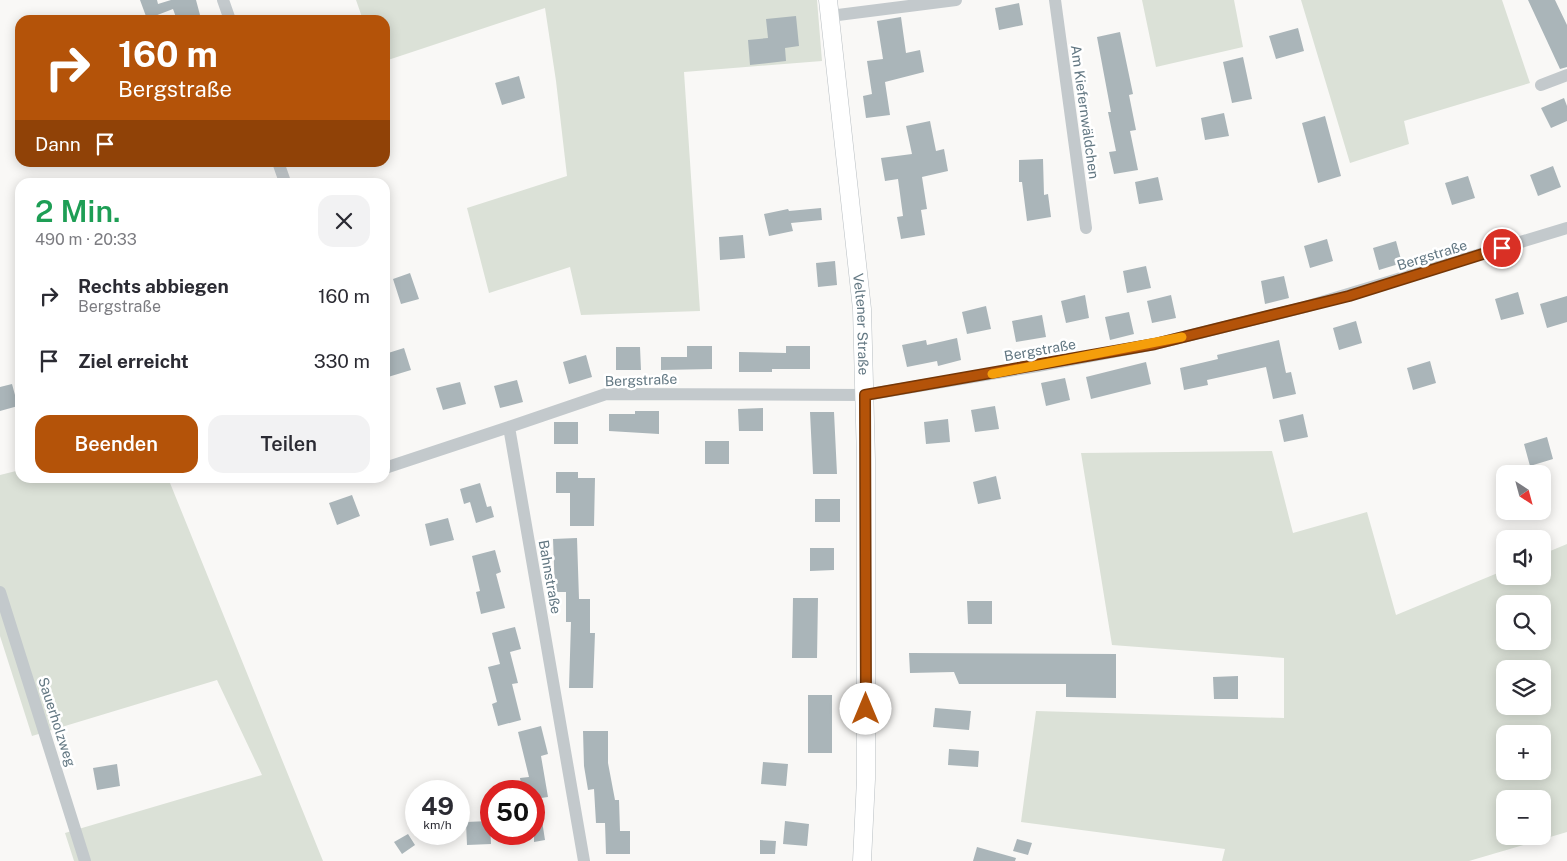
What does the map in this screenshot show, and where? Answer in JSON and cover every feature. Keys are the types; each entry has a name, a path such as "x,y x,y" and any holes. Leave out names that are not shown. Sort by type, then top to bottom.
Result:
{"main road":[{"name":"Veltener Straße","path":"829,8 862,299 865,395 866,786 862,861"}],"street":[{"path":"223,0 228,15"},
{"path":"829,8 956,0"},
{"name":"Am Kiefernwäldchen","path":"1055,0 1086,228"},
{"path":"1541,85 1567,75"},
{"name":"Bergstraße","path":"509,427 606,394 865,395 1155,344 1349,296 1567,228"},
{"path":"390,466 509,427"},
{"name":"Bahnstraße","path":"509,427 584,861"},
{"name":"Sauerholzweg","path":"0,592 85,861"}],"shaded area":[{"path":"356,0 817,0 822,61 684,72 700,311 581,315 570,267 489,293 467,208 567,176 545,8 390,59 390,15 361,15"},
{"path":"1142,0 1234,0 1243,47 1156,67"},
{"path":"1301,0 1502,0 1530,83 1404,121 1409,144 1350,163"},
{"path":"1272,451 1293,533 1367,512 1396,615 1496,574 1496,585 1551,585 1551,551 1567,544 1567,832 1551,837 1551,790 1496,790 1496,845 1523,845 1469,861 1222,861 1225,849 1021,822 1036,711 1284,718 1284,658 1112,645 1081,453"},
{"path":"15,471 15,483 170,483 323,861 74,861 65,833 262,775 217,680 32,736 0,636 0,475"}],"building":[{"path":"140,0 157,0 158,4 171,0 196,0 200,15 175,15 173,9 157,15 146,15"},
{"path":"1528,0 1555,0 1567,25 1567,67 1560,69"},
{"path":"1019,3 1023,25 999,30 995,8"},
{"path":"796,16 799,46 785,48 786,61 750,65 748,40 768,38 766,19"},
{"path":"901,17 906,53 920,50 924,72 885,82 890,115 866,118 863,96 872,94 867,61 883,59 877,21"},
{"path":"1298,28 1304,51 1276,59 1269,36"},
{"path":"1120,32 1133,94 1129,95 1136,130 1130,131 1138,170 1114,174 1109,152 1116,151 1097,37"},
{"path":"1243,57 1252,99 1232,103 1223,62"},
{"path":"519,76 525,98 502,105 495,83"},
{"path":"1564,98 1567,106 1567,121 1551,128 1541,108"},
{"path":"1224,113 1229,136 1205,140 1201,118"},
{"path":"1325,116 1341,176 1318,183 1302,123"},
{"path":"930,121 936,151 944,149 948,171 922,177 927,209 921,210 925,235 901,239 897,217 903,216 898,179 885,181 881,158 912,154 906,126"},
{"path":"1043,159 1044,195 1048,194 1051,217 1027,221 1022,182 1019,182 1019,160"},
{"path":"1553,166 1561,187 1538,196 1530,175"},
{"path":"1468,176 1475,198 1452,205 1445,183"},
{"path":"1158,177 1163,200 1139,204 1135,182"},
{"path":"821,208 822,220 791,223 793,231 769,236 764,214 788,209 789,211"},
{"path":"743,235 745,258 720,260 719,237"},
{"path":"1327,239 1333,261 1310,268 1304,246"},
{"path":"1396,241 1402,263 1379,270 1373,248"},
{"path":"835,261 837,285 818,287 816,263"},
{"path":"1146,266 1151,288 1127,293 1123,271"},
{"path":"410,273 419,299 401,304 393,279"},
{"path":"1284,276 1289,298 1265,304 1261,281"},
{"path":"1518,292 1524,314 1501,320 1495,299"},
{"path":"1085,295 1089,318 1066,323 1061,301"},
{"path":"1171,295 1176,318 1152,323 1147,301"},
{"path":"1567,296 1567,322 1547,328 1540,304"},
{"path":"986,306 991,329 967,334 962,312"},
{"path":"1129,312 1134,334 1110,340 1105,317"},
{"path":"1042,315 1046,337 1016,342 1012,321"},
{"path":"1356,321 1362,343 1339,350 1333,328"},
{"path":"957,338 961,360 938,366 937,361 907,367 902,345 926,340 927,345"},
{"path":"1279,340 1286,373 1291,372 1296,394 1273,399 1266,367 1207,380 1208,385 1184,390 1180,368 1218,359 1217,355"},
{"path":"687,346 712,346 712,369 661,370 661,357 687,357"},
{"path":"786,346 810,346 810,369 772,369 772,372 739,372 739,352 786,353"},
{"path":"616,347 640,347 641,370 616,370"},
{"path":"404,348 411,370 390,376 390,352"},
{"path":"586,355 592,377 569,384 563,362"},
{"path":"1430,361 1436,383 1413,390 1407,368"},
{"path":"1146,362 1151,384 1091,399 1086,377"},
{"path":"1065,378 1070,400 1046,406 1041,383"},
{"path":"517,380 523,402 500,408 494,386"},
{"path":"460,382 466,404 443,410 436,388"},
{"path":"12,384 15,395 15,407 0,411 0,387"},
{"path":"995,406 999,429 975,432 971,410"},
{"path":"763,408 763,431 739,431 738,409"},
{"path":"635,411 659,411 659,434 609,431 609,414 635,414"},
{"path":"810,412 834,412 837,474 813,474"},
{"path":"1303,414 1308,437 1284,442 1279,420"},
{"path":"948,419 950,442 926,444 924,422"},
{"path":"554,422 578,422 578,444 554,444"},
{"path":"1547,437 1553,459 1530,465 1524,444"},
{"path":"705,441 729,441 729,464 705,464"},
{"path":"556,472 578,472 578,478 595,478 594,526 570,526 570,493 556,493"},
{"path":"996,476 1001,499 978,504 973,482"},
{"path":"480,483 487,507 491,506 494,517 476,523 470,502 464,504 460,489"},
{"path":"352,495 360,516 337,525 329,503"},
{"path":"815,499 840,499 840,522 815,522"},
{"path":"448,518 454,540 430,546 425,524"},
{"path":"577,538 579,599 590,599 590,633 595,633 593,688 569,688 571,622 566,622 566,592 555,592 553,539"},
{"path":"810,548 834,548 834,570 810,571"},
{"path":"495,550 501,572 496,574 505,608 481,614 476,592 480,591 472,556"},
{"path":"793,598 818,598 817,658 792,658"},
{"path":"967,601 992,601 992,624 968,624"},
{"path":"515,627 521,649 510,652 518,683 512,684 521,720 498,726 492,704 497,702 488,667 500,664 492,633"},
{"path":"909,653 1116,654 1116,698 1066,697 1066,684 959,684 954,672 910,673"},
{"path":"1238,676 1238,699 1214,699 1213,677"},
{"path":"808,695 832,695 832,753 808,753"},
{"path":"935,708 971,711 969,730 933,727"},
{"path":"541,726 548,754 541,756 548,797 545,797 545,780 520,780 520,778 529,777 518,732"},
{"path":"583,731 608,731 608,763 615,800 619,800 620,831 630,831 630,854 606,854 605,823 596,823 594,789 588,790 584,766"},
{"path":"949,749 979,751 978,767 948,765"},
{"path":"763,762 788,764 786,786 761,784"},
{"path":"117,764 120,786 97,790 93,768"},
{"path":"480,821 480,844 470,845 470,822"},
{"path":"785,821 809,824 807,846 783,844"},
{"path":"405,836 405,845 415,845 402,854 394,842"},
{"path":"1017,839 1032,843 1028,855 1013,851"},
{"path":"760,840 776,841 775,854 760,854"},
{"path":"977,847 1016,858 1015,861 973,861"}],"slow traffic":[{"path":"992,374 1155,344 1182,337"}],"route":[{"path":"866,709 865,395 1155,344 1349,296 1502,248"}]}
